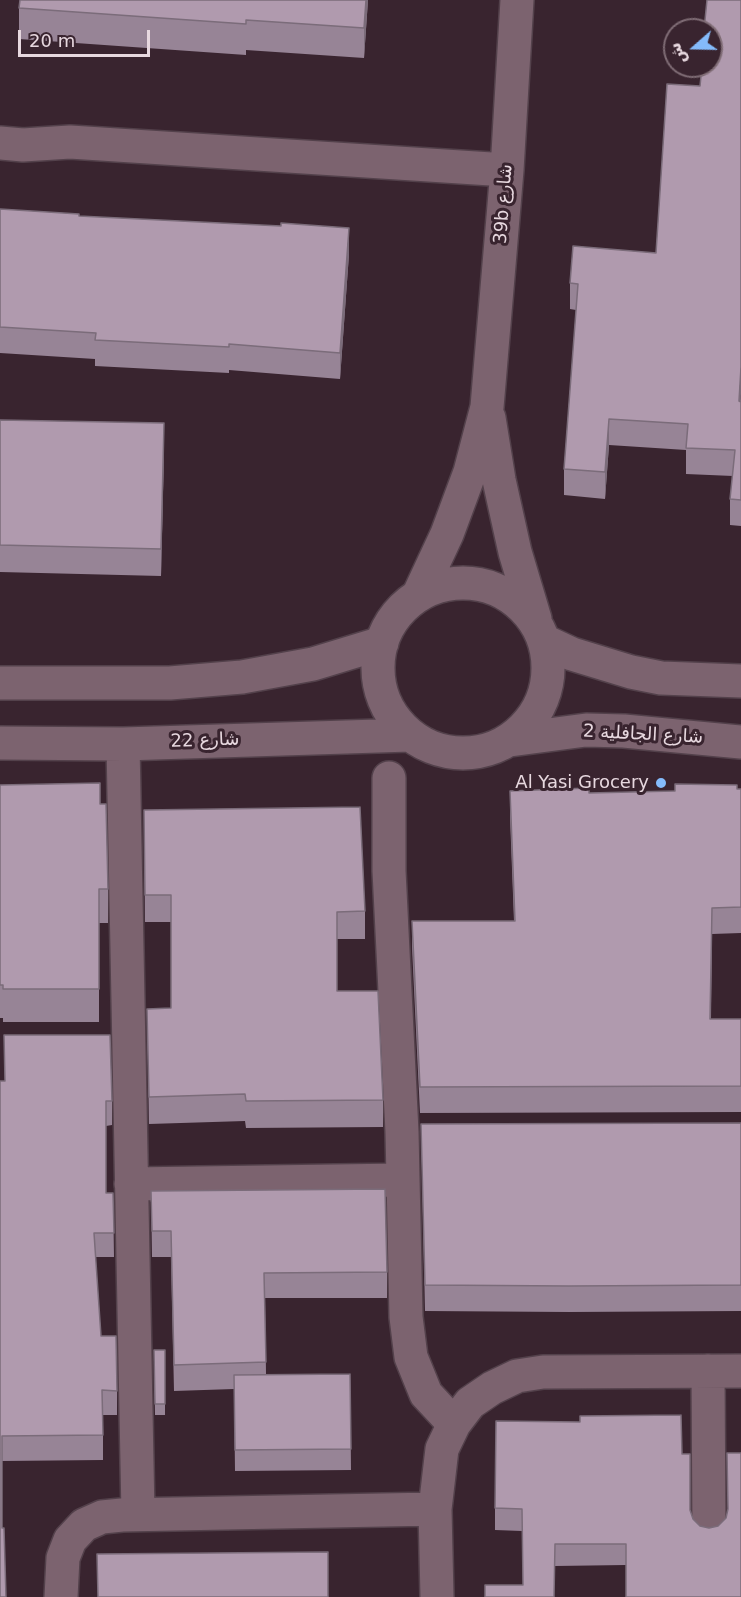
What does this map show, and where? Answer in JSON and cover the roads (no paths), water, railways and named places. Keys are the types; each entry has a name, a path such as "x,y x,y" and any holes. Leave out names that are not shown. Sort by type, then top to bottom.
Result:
{"street":[{"name":"39b شارع","path":"418,594 447,534 470,472 487,407 507,170 517,0"},
{"path":"0,120 24,130 70,142"},
{"path":"0,143 23,145 70,142 507,170"},
{"name":"39b شارع","path":"487,407 512,542 540,632"},
{"path":"461,582 483,585 504,592 522,606 540,632 549,669 544,696 532,720 510,740 487,751 459,754 435,749 410,735 393,716 382,693 378,668 382,643 396,615 418,594 439,586 461,582"},
{"path":"540,632 582,658 631,672 661,678 741,681"},
{"path":"0,683 170,683 242,677 313,664 382,643"},
{"name":"شارع الجافلية 2","path":"510,740 576,731 624,731 741,742"},
{"name":"شارع 22","path":"0,742 123,744 410,735"},
{"path":"123,744 116,1041 131,1184 138,1514"},
{"path":"389,778 389,871 402,1132 406,1317 411,1357 426,1394 454,1424"},
{"path":"402,1132 437,1132"},
{"path":"131,1184 403,1180"},
{"path":"708,1371 709,1531"},
{"path":"437,1597 435,1509 442,1449 454,1424 470,1403 492,1388 517,1376 543,1372 741,1371"},
{"path":"61,1597 63,1558 70,1540 84,1525 102,1517 138,1514 435,1509"}],"place":[{"name":"Al Yasi Grocery","path":"661,783"}]}
